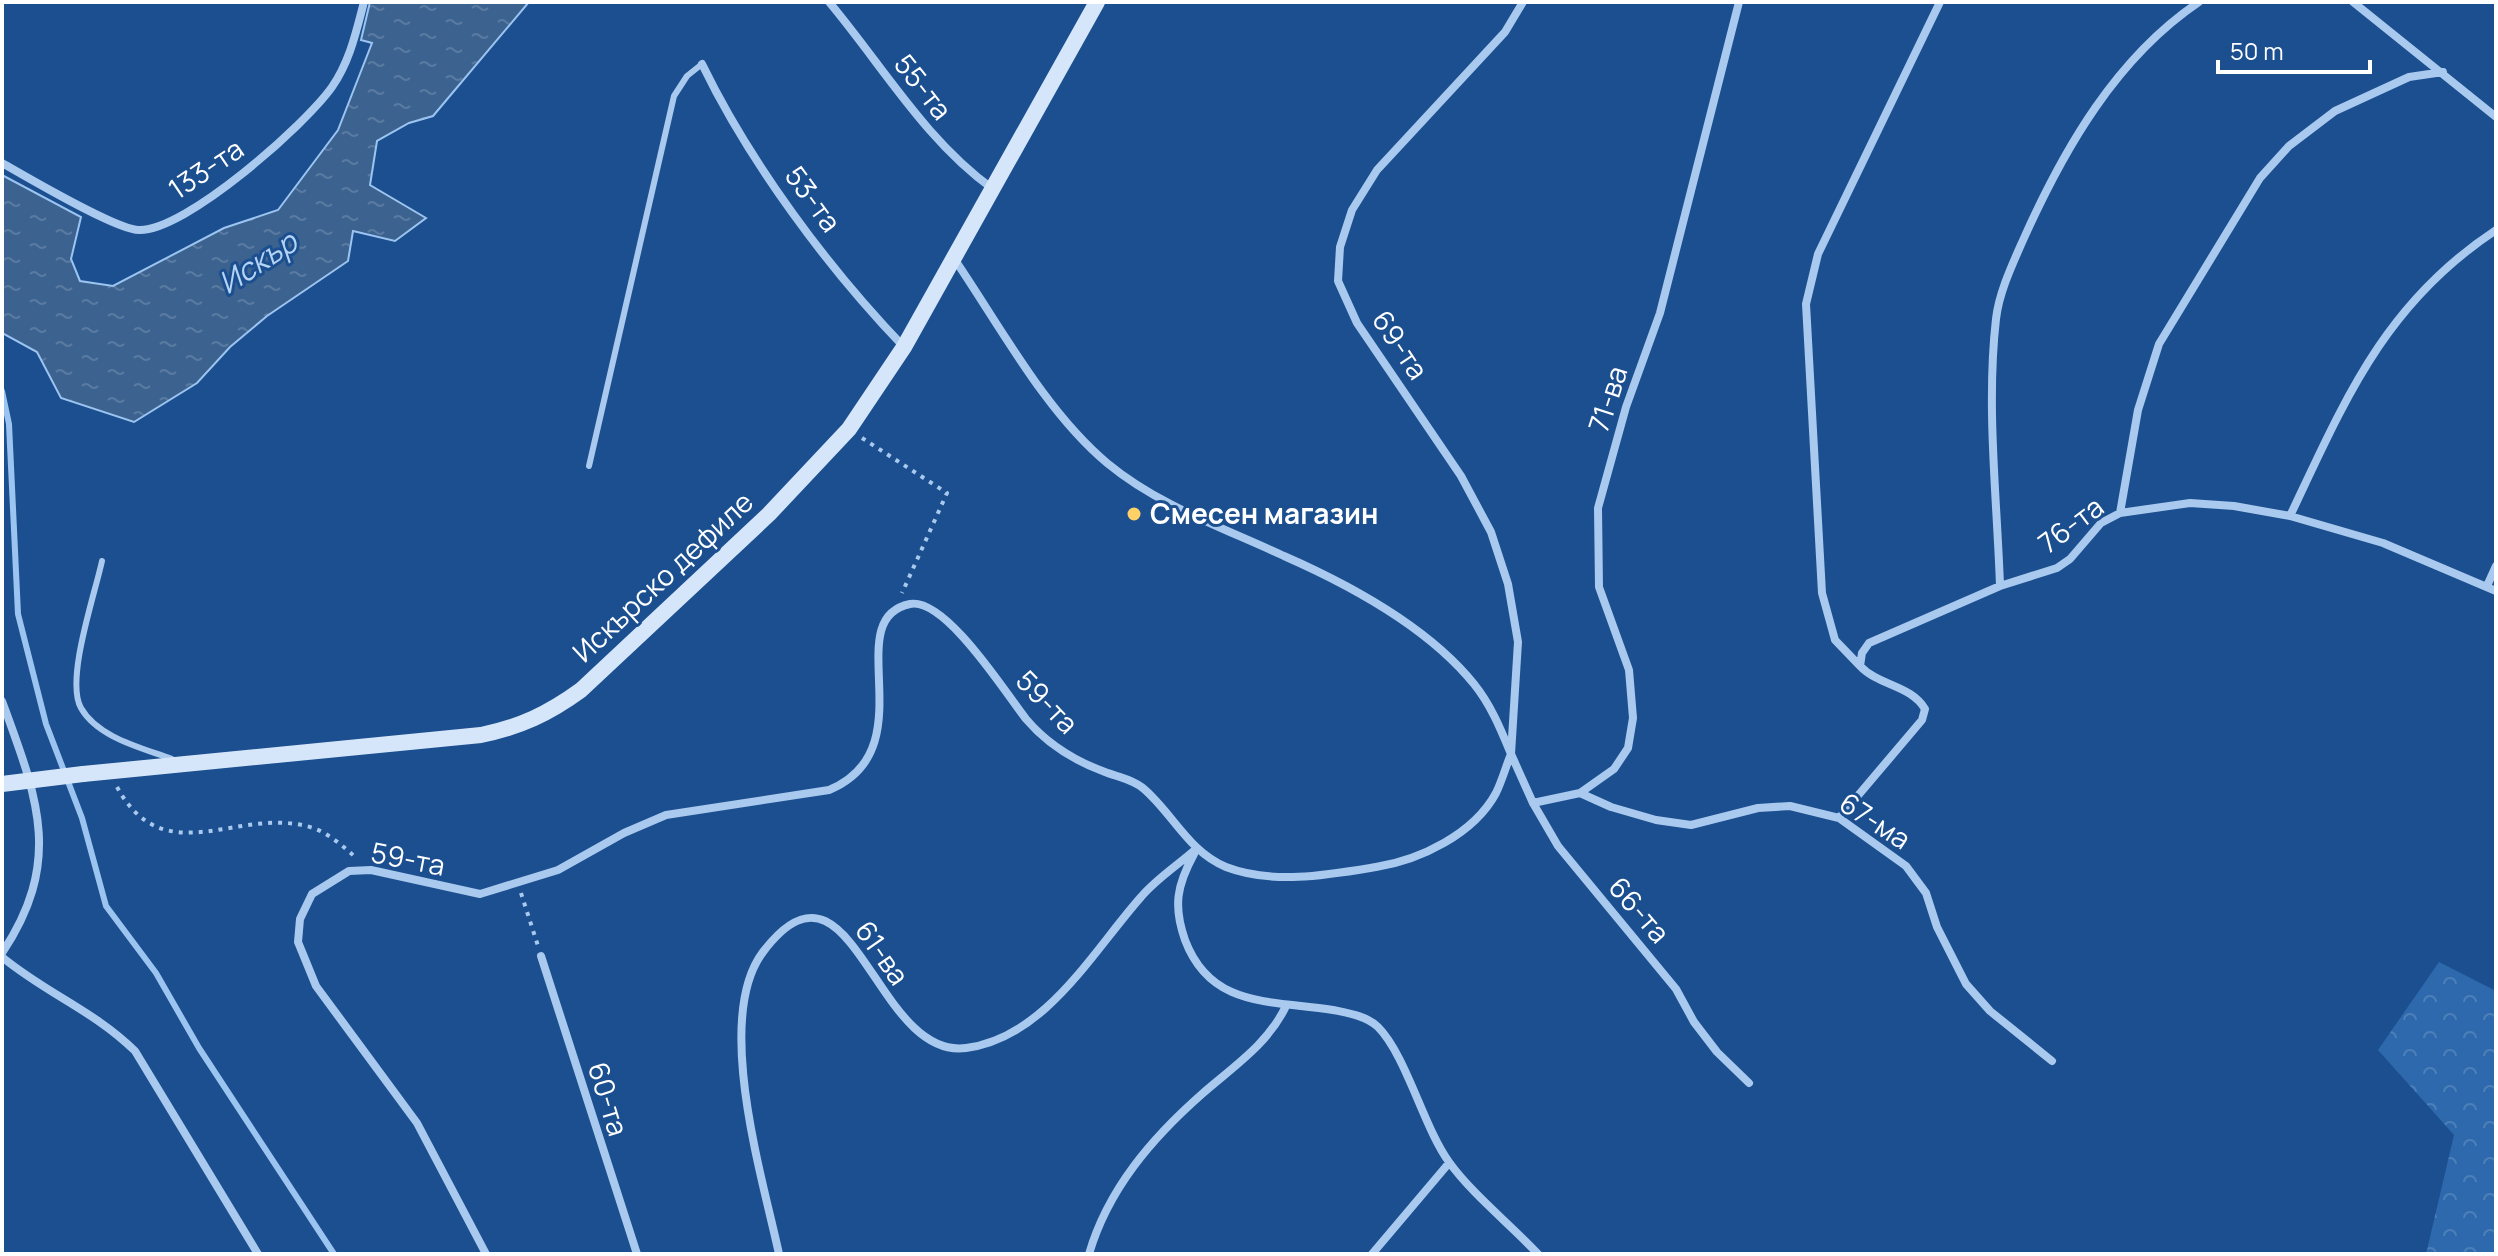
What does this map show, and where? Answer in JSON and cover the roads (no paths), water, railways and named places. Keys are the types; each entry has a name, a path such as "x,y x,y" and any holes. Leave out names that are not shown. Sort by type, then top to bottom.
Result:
{"main road":[{"name":"Искърско дефиле","path":"2,784 183,763 481,735 517,727 551,711 581,690 811,472 849,429 904,347 955,260 1097,2"}],"street":[{"name":"133-та","path":"2,163 106,218 139,230 169,221 264,158 308,117 333,85 352,50 364,2"},
{"name":"69-та","path":"1511,754 1518,642 1508,584 1491,532 1461,476 1357,323 1338,281 1340,247 1352,210 1377,170 1505,32 1523,2"},
{"name":"71-ва","path":"1580,793 1614,769 1628,748 1633,718 1629,670 1599,587 1598,508 1626,407 1660,313 1739,2"},
{"path":"1839,818 1922,720 1925,709 1919,698 1872,679 1835,640 1822,593 1806,304 1818,254 1940,2"},
{"path":"2000,586 1993,375 1996,316 2012,264 2074,139 2111,87 2143,49 2199,2"},
{"path":"2353,2 2496,117"},
{"name":"55-та","path":"831,3 936,139 961,166 993,190"},
{"name":"53-та","path":"702,64 724,110 753,153 846,281 904,347"},
{"path":"2120,513 2138,410 2159,344 2260,178 2289,146 2335,111 2409,77 2443,72"},
{"path":"2290,516 2348,393 2392,327 2427,283 2457,256 2496,230"},
{"path":"955,260 1065,422 1107,463 1159,499 1342,585 1443,651 1475,684 1495,717 1511,754"},
{"name":"76-та","path":"1860,666 1862,653 1869,643 2000,586 2057,568 2070,559 2101,523 2120,513 2190,503 2234,506 2290,516 2383,543 2496,591"},
{"path":"2487,586 2496,566"},
{"name":"59-та","path":"486,1254 417,1123 316,986 298,942 300,919 312,894 349,871 371,870 480,894 558,870 624,833 666,815 829,790 847,783 873,751 880,719 879,635 896,610 914,603 930,607 949,620 1030,723 1055,746 1080,763 1140,785 1161,804 1196,849 1224,866 1251,874 1293,877 1388,865 1434,848 1470,824 1495,795 1511,754"},
{"path":"2,701 36,807 40,845 37,883 21,924 2,955 38,986 107,1023 135,1051 258,1254"},
{"name":"66-та","path":"1511,754 1533,803 1558,846 1676,989 1717,1052 1749,1083"},
{"path":"1533,803 1580,793"},
{"name":"67-ма","path":"1580,793 1611,807 1656,820 1691,825 1758,808 1790,806 1839,818 1906,866 1926,893 1937,927 1966,984 1990,1011 2052,1061"},
{"path":"1196,849 1180,881 1177,903 1192,958 1204,977 1221,990 1286,1006 1354,1014 1378,1027 1449,1163 1538,1254"},
{"name":"61-ва","path":"779,1254 743,1083 741,1031 758,958 778,931 803,917 826,918 846,935 893,1007 915,1032 943,1049 968,1048 1001,1037 1032,1019 1060,994 1144,893 1196,849"},
{"name":"60-та","path":"541,956 637,1254"},
{"path":"1089,1254 1097,1228 1127,1174 1167,1126 1274,1030 1286,1006"},
{"path":"1372,1254 1449,1163"}],"lane":[{"path":"589,466 674,96 687,76 702,64"},
{"path":"102,561 78,667 76,689 81,708 116,738 183,763"}],"water":[{"name":"Искър","path":"370,2 529,2 433,116 409,123 377,141 370,185 426,218 395,241 353,231 348,261 267,316 230,347 197,383 134,422 61,398 37,352 2,333 2,175 81,217 71,259 80,281 113,286 224,228 278,210 338,130 372,43 361,40"}],"waterway":[{"path":"2,391 9,424 18,614 46,724 82,818 106,906 156,973 199,1048 334,1254"}],"place":[{"name":"Смесен магазин","path":"1134,514"}]}
